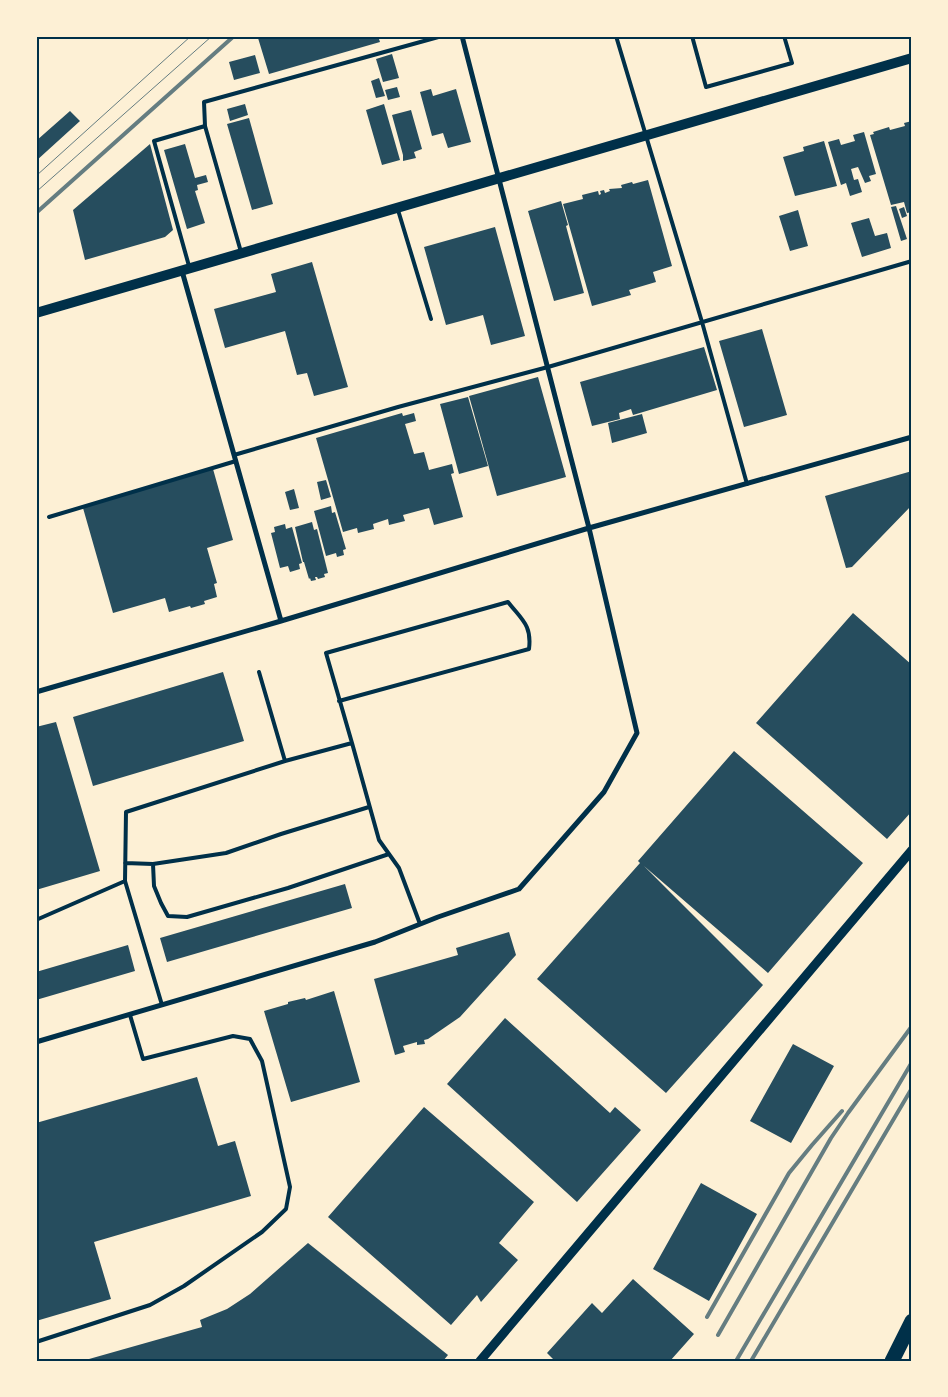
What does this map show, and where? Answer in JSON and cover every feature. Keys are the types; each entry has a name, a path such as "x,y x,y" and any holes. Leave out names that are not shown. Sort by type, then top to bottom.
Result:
{"highway":[{"path":"892,1361 912,1321"}],"main road":[{"path":"36,313 912,58"}],"street":[{"path":"36,1042 375,942 420,924 518,890 604,792 636,733 589,528 462,36"},
{"path":"186,270 234,455 281,621"},
{"path":"36,692 281,621 589,528 912,438"},
{"path":"480,1361 912,850"}],"lane":[{"path":"242,254 205,126 204,102 442,36"},
{"path":"616,36 702,322 747,484"},
{"path":"692,36 706,87 792,63 784,36"},
{"path":"186,270 154,141 205,126"},
{"path":"398,208 430,320"},
{"path":"234,455 398,407 548,367 912,261"},
{"path":"49,517 236,461"},
{"path":"339,701 529,649 530,636 527,627 508,602 326,653 339,701 379,840 399,868 420,924"},
{"path":"259,672 285,761"},
{"path":"162,1005 124,881 126,812 285,761 352,743"},
{"path":"125,863 153,864 226,853 369,806"},
{"path":"153,864 154,886 168,916 187,917 288,888 389,854"},
{"path":"36,920 124,881"},
{"path":"36,1342 158,1300 184,1286 262,1232 286,1209 290,1187 262,1061 250,1039 233,1036 143,1059 130,1015"}],"building":[{"path":"266,36 378,36 380,42 269,74 258,38"},
{"path":"392,54 399,78 383,82 376,59"},
{"path":"255,55 260,73 234,80 229,62"},
{"path":"379,78 385,96 376,98 371,81"},
{"path":"397,87 400,97 388,100 385,90"},
{"path":"431,89 433,96 456,89 471,142 448,148 443,133 432,136 420,92"},
{"path":"245,104 248,115 230,121 227,109"},
{"path":"384,104 400,160 382,165 366,110"},
{"path":"411,110 422,149 414,152 416,158 403,161 392,115"},
{"path":"70,111 80,121 36,161 36,141"},
{"path":"249,118 273,204 252,210 227,124"},
{"path":"912,121 912,212 907,213 904,202 891,205 870,135 874,134 873,132 889,127 890,130 905,126 904,123"},
{"path":"864,132 876,174 869,176 871,181 865,183 858,167 851,169 854,180 858,179 862,192 850,196 846,183 841,185 828,142 839,139 841,145 855,141 853,135"},
{"path":"824,141 837,186 795,196 783,157 804,151 803,147"},
{"path":"150,144 173,230 165,237 85,260 73,210"},
{"path":"185,144 195,178 206,175 208,182 197,185 198,190 195,191 205,223 187,229 164,150"},
{"path":"648,180 672,266 653,272 656,282 629,290 631,295 592,306 563,204 583,199 582,195 598,191 599,195 601,194 600,191 604,190 605,193 610,191 609,189 622,188 621,185"},
{"path":"561,201 584,293 554,301 528,211"},
{"path":"896,206 907,239 901,241 891,207"},
{"path":"904,207 907,216 902,218 899,209"},
{"path":"798,210 808,246 790,251 779,216"},
{"path":"869,218 875,236 887,233 891,248 862,257 851,223"},
{"path":"495,227 525,336 491,345 483,315 446,325 424,247"},
{"path":"312,262 348,387 314,396 307,373 297,375 285,331 225,348 214,309 276,292 271,274"},
{"path":"762,329 787,415 744,427 719,341"},
{"path":"704,347 717,390 633,415 631,409 619,413 620,419 592,426 580,382"},
{"path":"538,377 566,477 497,496 469,396"},
{"path":"468,397 488,466 459,474 440,404"},
{"path":"402,413 403,416 414,413 416,421 405,424 414,454 424,452 429,470 452,464 454,473 451,474 463,517 434,525 429,508 403,515 405,521 389,525 388,519 373,524 374,529 358,533 357,528 343,532 316,438"},
{"path":"642,414 647,433 612,443 608,423"},
{"path":"213,469 233,540 207,548 217,583 214,584 217,597 204,601 205,604 169,612 165,598 113,613 83,508"},
{"path":"912,471 912,505 852,567 846,568 825,496"},
{"path":"326,480 331,497 321,500 317,482"},
{"path":"294,489 299,508 290,510 285,492"},
{"path":"331,506 332,513 335,512 346,549 343,550 344,555 337,557 336,553 326,556 314,511"},
{"path":"312,522 314,530 317,529 328,573 324,574 325,577 318,579 315,577 316,580 311,581 303,562 295,527"},
{"path":"285,524 286,529 292,527 302,563 299,564 300,569 290,572 288,566 280,568 271,533 275,532 274,527"},
{"path":"853,613 912,665 912,811 887,839 756,723"},
{"path":"223,672 244,741 93,786 73,717"},
{"path":"56,722 100,871 36,890 36,727"},
{"path":"734,751 863,863 768,973 644,866 763,985 666,1093 537,979 640,863 638,861"},
{"path":"345,884 352,908 167,962 160,938"},
{"path":"509,932 516,955 460,1017 424,1040 425,1044 417,1045 417,1042 403,1046 405,1052 395,1055 374,979 458,955 456,948"},
{"path":"128,945 135,971 36,1000 36,972"},
{"path":"334,991 360,1082 291,1102 264,1011 288,1004 288,1002 305,998 306,1000"},
{"path":"505,1018 610,1113 615,1107 641,1130 577,1202 447,1084"},
{"path":"793,1044 834,1066 791,1143 750,1121"},
{"path":"197,1077 218,1146 235,1141 251,1196 94,1242 111,1299 36,1321 36,1123"},
{"path":"424,1107 534,1202 499,1243 518,1260 481,1302 477,1295 451,1325 328,1217"},
{"path":"701,1183 757,1214 709,1301 653,1269"},
{"path":"308,1243 448,1355 443,1361 82,1361 202,1327 200,1320 227,1309 250,1294"},
{"path":"633,1279 694,1334 670,1361 555,1361 547,1353 592,1303 602,1313"}],"tram line":[{"path":"36,176 191,36"},
{"path":"36,192 212,36"}],"railway":[{"path":"36,213 234,36"},
{"path":"718,1335 831,1138 912,1026"},
{"path":"736,1361 912,1062"},
{"path":"751,1361 912,1088"},
{"path":"707,1317 789,1173 842,1111"}]}
